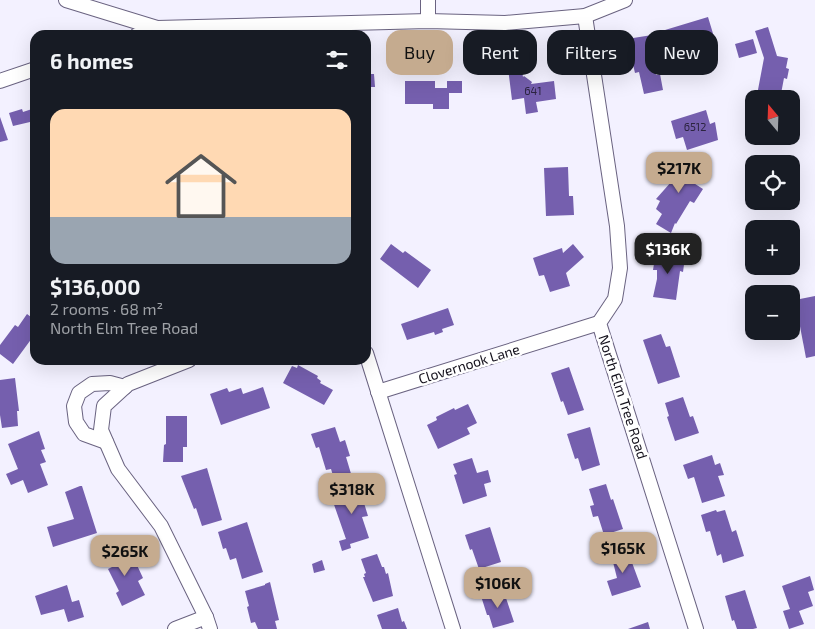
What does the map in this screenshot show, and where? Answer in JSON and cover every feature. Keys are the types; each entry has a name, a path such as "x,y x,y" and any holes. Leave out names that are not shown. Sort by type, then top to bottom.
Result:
{"street":[{"path":"66,0 157,28"},
{"path":"428,0 428,21"},
{"path":"151,30 157,28 428,21 505,23 585,16 625,0"},
{"name":"North Elm Tree Road","path":"585,16 617,226 620,268 615,299 599,323 696,629"},
{"path":"0,81 30,71"},
{"name":"Clovernook Lane","path":"378,392 599,323"},
{"path":"175,629 208,623 161,526 118,469 101,430 104,406 128,384 177,365"},
{"path":"370,365 454,629"},
{"path":"106,442 84,434 76,422 74,406 79,393 92,384 110,383 125,387"}],"building":[{"path":"708,17 712,30 665,30"},
{"path":"768,27 777,56 788,58 786,68 789,69 787,79 784,78 782,90 758,90 764,58 755,31"},
{"path":"645,36 645,75 660,75 663,90 644,94 639,72 635,73 635,38"},
{"path":"753,39 757,53 739,58 735,44"},
{"path":"371,74 374,74 375,87 371,87"},
{"path":"509,75 523,75 532,82 531,84 554,81 556,99 536,102 538,112 526,114 524,98 512,100"},
{"path":"405,81 435,81 435,88 447,88 447,81 462,81 462,93 449,93 449,109 433,109 433,104 405,104"},
{"path":"22,109 23,112 30,110 30,122 13,126 9,113"},
{"path":"706,110 710,124 715,122 718,140 687,150 683,137 676,139 671,121"},
{"path":"0,117 8,140 0,142"},
{"path":"698,154 703,169 699,171 692,182 703,189 694,203 690,201 675,223 671,233 656,224 662,214 656,209 660,201 656,199 679,173 682,175 684,172 680,159"},
{"path":"568,167 569,196 573,196 574,215 546,216 544,168"},
{"path":"391,244 403,253 405,251 431,270 418,288 380,259"},
{"path":"573,244 584,257 566,273 570,286 550,292 544,275 539,276 533,258 562,248 563,253"},
{"path":"656,252 685,257 683,272 680,271 676,300 653,297 657,279 657,270 653,270"},
{"path":"815,296 815,356 806,358 800,326 800,299"},
{"path":"448,308 454,325 442,329 443,332 435,335 434,332 407,340 401,324"},
{"path":"27,314 30,316 30,341 13,364 0,354 0,345 15,325 18,327"},
{"path":"661,334 666,347 670,346 680,377 658,384 643,340"},
{"path":"298,365 318,376 317,378 321,381 320,383 333,390 324,405 283,383 292,366 297,368"},
{"path":"569,367 584,410 568,415 563,401 561,402 551,373"},
{"path":"15,378 19,411 17,411 18,426 2,428 0,380"},
{"path":"263,387 270,408 221,425 210,394 227,388 229,392 241,388 243,394"},
{"path":"683,397 690,417 693,416 699,433 675,441 667,417 669,416 665,403"},
{"path":"468,404 477,423 467,428 470,434 438,449 427,425 437,420 436,417 454,408 455,410"},
{"path":"166,416 187,416 187,447 183,447 183,462 163,462 164,445 166,444"},
{"path":"335,427 340,442 345,440 350,456 346,457 352,477 335,482 331,469 326,470 319,447 316,448 311,434"},
{"path":"590,427 600,465 582,471 578,458 575,459 567,434"},
{"path":"39,431 45,449 41,450 46,462 40,464 48,485 28,493 23,480 11,485 6,474 18,469 8,444"},
{"path":"712,455 715,465 720,463 724,475 718,476 725,496 702,503 694,477 688,479 683,465"},
{"path":"472,458 477,473 488,470 491,482 484,484 487,496 463,504 454,475 457,474 453,464"},
{"path":"207,468 222,520 202,526 181,476"},
{"path":"361,484 367,502 364,503 368,516 362,517 369,538 350,544 351,548 342,551 339,541 346,539 331,496"},
{"path":"606,484 623,529 604,535 598,516 593,517 590,506 594,505 589,489"},
{"path":"82,486 97,533 53,547 47,527 74,519 65,492"},
{"path":"716,510 717,512 725,510 732,532 736,530 744,556 723,563 721,554 717,556 710,531 706,532 701,515"},
{"path":"247,522 263,572 242,579 236,558 230,560 226,548 223,549 218,532"},
{"path":"490,527 501,562 479,569 465,535"},
{"path":"123,547 131,566 136,563 143,578 138,581 145,595 122,606 116,593 119,591 108,569 112,567 106,555"},
{"path":"627,549 641,587 612,596 607,581 617,578 611,554"},
{"path":"377,554 386,574 388,573 393,596 373,602 363,577 365,577 364,574 366,573 361,559"},
{"path":"322,560 325,570 314,573 312,564"},
{"path":"810,576 814,590 808,592 813,606 799,611 804,624 789,629 783,611 790,609 782,586"},
{"path":"514,581 516,587 507,590 505,584"},
{"path":"270,582 279,620 275,621 277,629 258,629 255,622 251,623 245,591"},
{"path":"67,585 72,602 79,600 84,617 68,622 64,609 41,615 35,596"},
{"path":"503,589 514,622 493,628 481,596"},
{"path":"745,590 757,628 737,629 734,620 732,621 725,596"},
{"path":"398,608 402,622 404,621 407,629 382,629 377,615"},
{"path":"648,622 650,629 628,629"}]}
